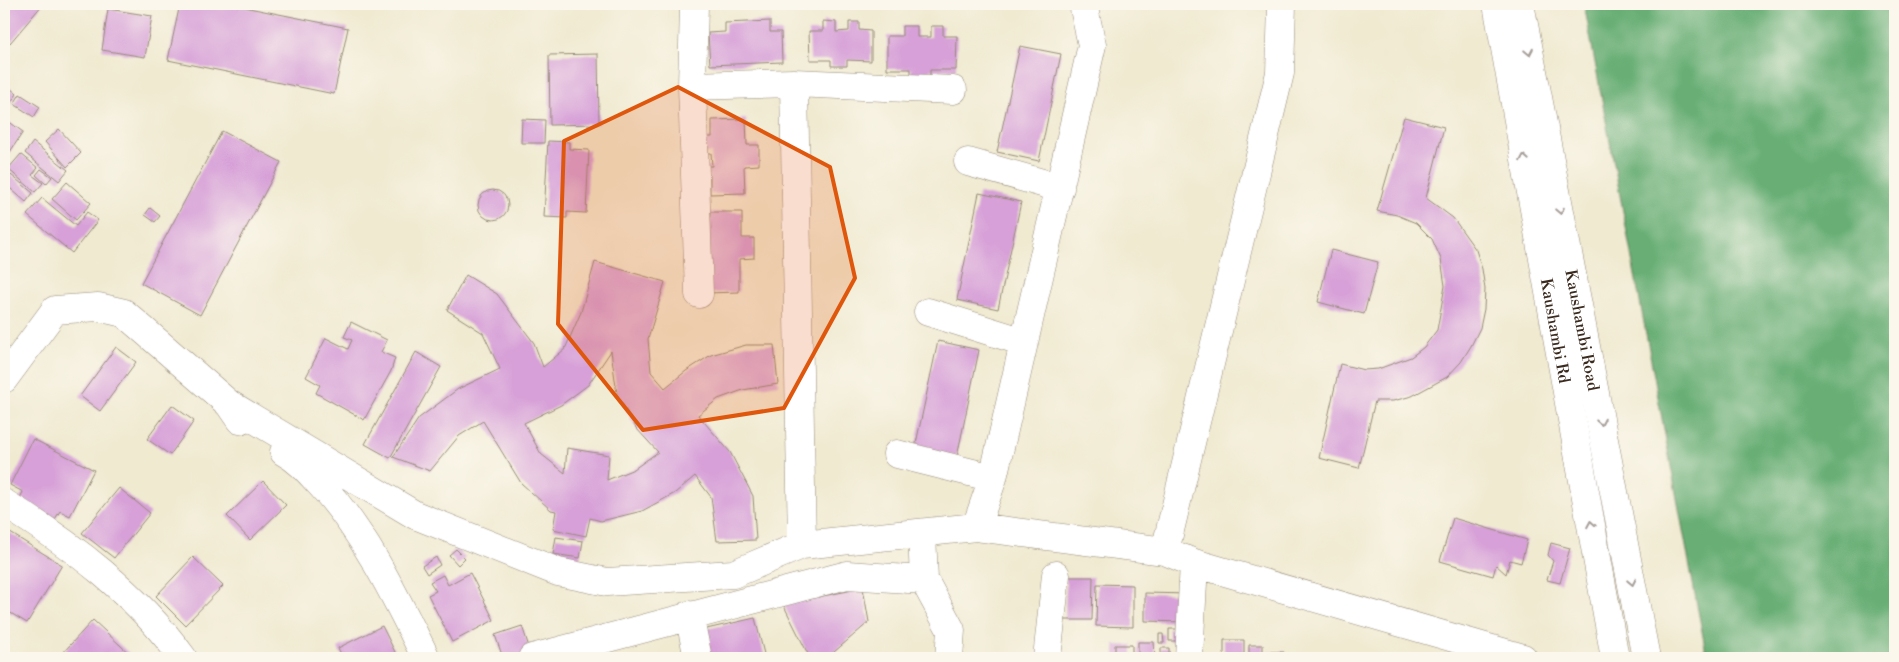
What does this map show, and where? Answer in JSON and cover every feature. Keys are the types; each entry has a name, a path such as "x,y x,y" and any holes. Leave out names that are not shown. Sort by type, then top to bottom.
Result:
{"street":[{"path":"694,4 692,86 699,294"},
{"path":"976,527 993,478 1092,46 1083,4"},
{"path":"1165,551 1280,73 1282,4"},
{"name":"Kaushambi Rd","path":"1497,4 1615,658"},
{"name":"Kaushambi Road","path":"1520,4 1646,658"},
{"path":"692,86 794,83 952,90"},
{"path":"794,83 802,545"},
{"path":"968,162 1060,188"},
{"path":"4,379 55,310 98,307 124,313 229,404 415,514 558,572 607,582 734,574 802,545 976,527 1165,551 1194,563 1523,658"},
{"path":"928,312 1024,342"},
{"path":"229,404 254,437 298,460 332,498 363,538 426,658"},
{"path":"897,454 993,478"},
{"path":"4,504 37,523 101,569 164,632 183,658"},
{"path":"922,532 924,580 951,630 949,658"},
{"path":"1189,658 1194,563"},
{"path":"532,658 689,615 848,575 924,580"},
{"path":"1047,658 1056,575"},
{"path":"689,615 698,658"}],"highlighted area":[{"path":"678,87 830,167 855,278 784,408 643,430 558,324 564,141"}],"green space":[{"path":"1584,4 1895,4 1895,658 1707,658"}],"building":[{"path":"4,4 43,4 10,43 4,37"},
{"path":"180,4 229,4 348,28 334,94 168,60"},
{"path":"108,9 152,16 145,57 102,50"},
{"path":"770,21 770,32 781,32 782,62 710,65 708,33 725,32 725,23"},
{"path":"823,21 836,22 836,32 849,31 849,22 859,22 859,30 871,31 871,61 847,60 847,66 831,66 831,60 810,60 809,31 823,31"},
{"path":"902,26 917,26 917,37 931,37 931,26 943,26 943,36 957,36 956,70 930,70 930,76 911,76 911,69 887,69 887,36 902,36"},
{"path":"1020,46 1061,54 1039,161 997,152"},
{"path":"598,54 599,124 550,125 549,55"},
{"path":"4,83 17,94 4,111"},
{"path":"20,94 40,107 34,117 14,104"},
{"path":"1404,117 1444,127 1426,198 1453,218 1476,250 1482,269 1485,289 1484,309 1480,328 1471,346 1461,362 1447,377 1412,396 1393,401 1375,401 1359,468 1319,458 1340,364 1364,370 1378,369 1411,357 1424,347 1437,330 1445,286 1441,259 1432,239 1416,223 1397,215 1377,211"},
{"path":"4,118 23,132 4,161"},
{"path":"522,119 545,120 544,143 521,143"},
{"path":"746,119 747,145 759,145 759,165 744,166 745,193 710,194 710,175 703,175 703,166 712,166 711,153 705,153 705,137 712,137 712,120"},
{"path":"59,129 81,153 67,167 45,142"},
{"path":"222,131 281,162 200,315 141,283"},
{"path":"548,141 569,142 569,149 589,150 586,213 567,212 567,218 544,217"},
{"path":"33,142 68,170 59,181 25,153"},
{"path":"21,154 38,168 32,175 43,183 35,192 8,169"},
{"path":"41,169 52,177 46,184 36,175"},
{"path":"11,175 33,193 26,202 4,183"},
{"path":"67,182 91,203 76,220 52,199"},
{"path":"493,190 504,194 508,205 504,216 493,220 482,216 478,205 482,194"},
{"path":"979,193 1021,202 998,309 957,300"},
{"path":"42,198 76,226 87,212 98,220 72,253 27,215"},
{"path":"150,208 160,216 155,222 145,215"},
{"path":"707,212 742,212 742,238 754,238 754,258 739,259 739,292 706,293"},
{"path":"1331,250 1378,262 1364,314 1318,302"},
{"path":"595,262 665,282 648,339 651,372 665,388 686,371 711,355 746,345 774,345 778,384 743,390 718,399 698,415 730,452 753,496 756,540 717,541 711,497 695,476 675,493 642,511 601,521 590,518 586,536 553,529 556,511 551,510 521,483 483,421 459,436 430,471 393,457 419,418 458,389 500,369 483,333 447,310 466,275 497,294 534,343 543,367 565,349 581,312","holes":["611,351 617,394 636,428 658,452 634,469 607,480 609,455 567,448 565,473 541,454 524,423 561,405 588,385"]},
{"path":"351,322 387,340 381,352 395,358 391,371 364,420 316,393 320,385 306,377 326,338 348,349 352,340 344,337"},
{"path":"938,341 979,350 957,457 915,448"},
{"path":"116,347 136,362 100,411 80,396"},
{"path":"416,352 441,367 390,458 365,444"},
{"path":"172,405 194,421 170,455 147,439"},
{"path":"33,439 94,470 70,516 60,511 49,529 19,500 23,492 10,485"},
{"path":"263,481 286,505 250,540 227,516"},
{"path":"119,488 150,513 114,558 82,533"},
{"path":"1453,518 1527,540 1521,563 1510,560 1506,574 1496,565 1493,576 1440,561"},
{"path":"7,531 62,565 27,623 4,609 4,537"},
{"path":"556,537 583,541 580,558 553,554"},
{"path":"1551,543 1570,548 1560,583 1547,580 1553,561 1548,555"},
{"path":"456,549 465,558 458,565 449,555"},
{"path":"193,557 223,586 185,625 156,596"},
{"path":"436,557 440,565 427,574 422,566"},
{"path":"470,573 494,620 452,642 428,595 436,591 430,582 443,575 448,585"},
{"path":"1066,577 1093,577 1092,620 1065,620"},
{"path":"1097,584 1133,585 1133,627 1096,626"},
{"path":"863,588 869,622 827,658 810,658 783,604"},
{"path":"1145,593 1188,594 1187,622 1145,621"},
{"path":"755,618 765,658 709,658 702,630"},
{"path":"93,620 134,658 62,658 60,656"},
{"path":"382,626 398,658 343,658 338,648"},
{"path":"522,626 531,653 514,658 503,658 495,635"},
{"path":"1169,629 1178,629 1178,641 1169,641"},
{"path":"1159,634 1163,634 1164,643 1159,643"},
{"path":"1224,640 1244,640 1244,657 1224,657"},
{"path":"1138,642 1154,642 1155,658 1138,658"},
{"path":"1115,645 1132,645 1132,658 1115,658"},
{"path":"1249,645 1263,645 1263,652 1284,652 1284,658 1249,658"},
{"path":"1161,648 1169,648 1169,656 1161,656"}]}
